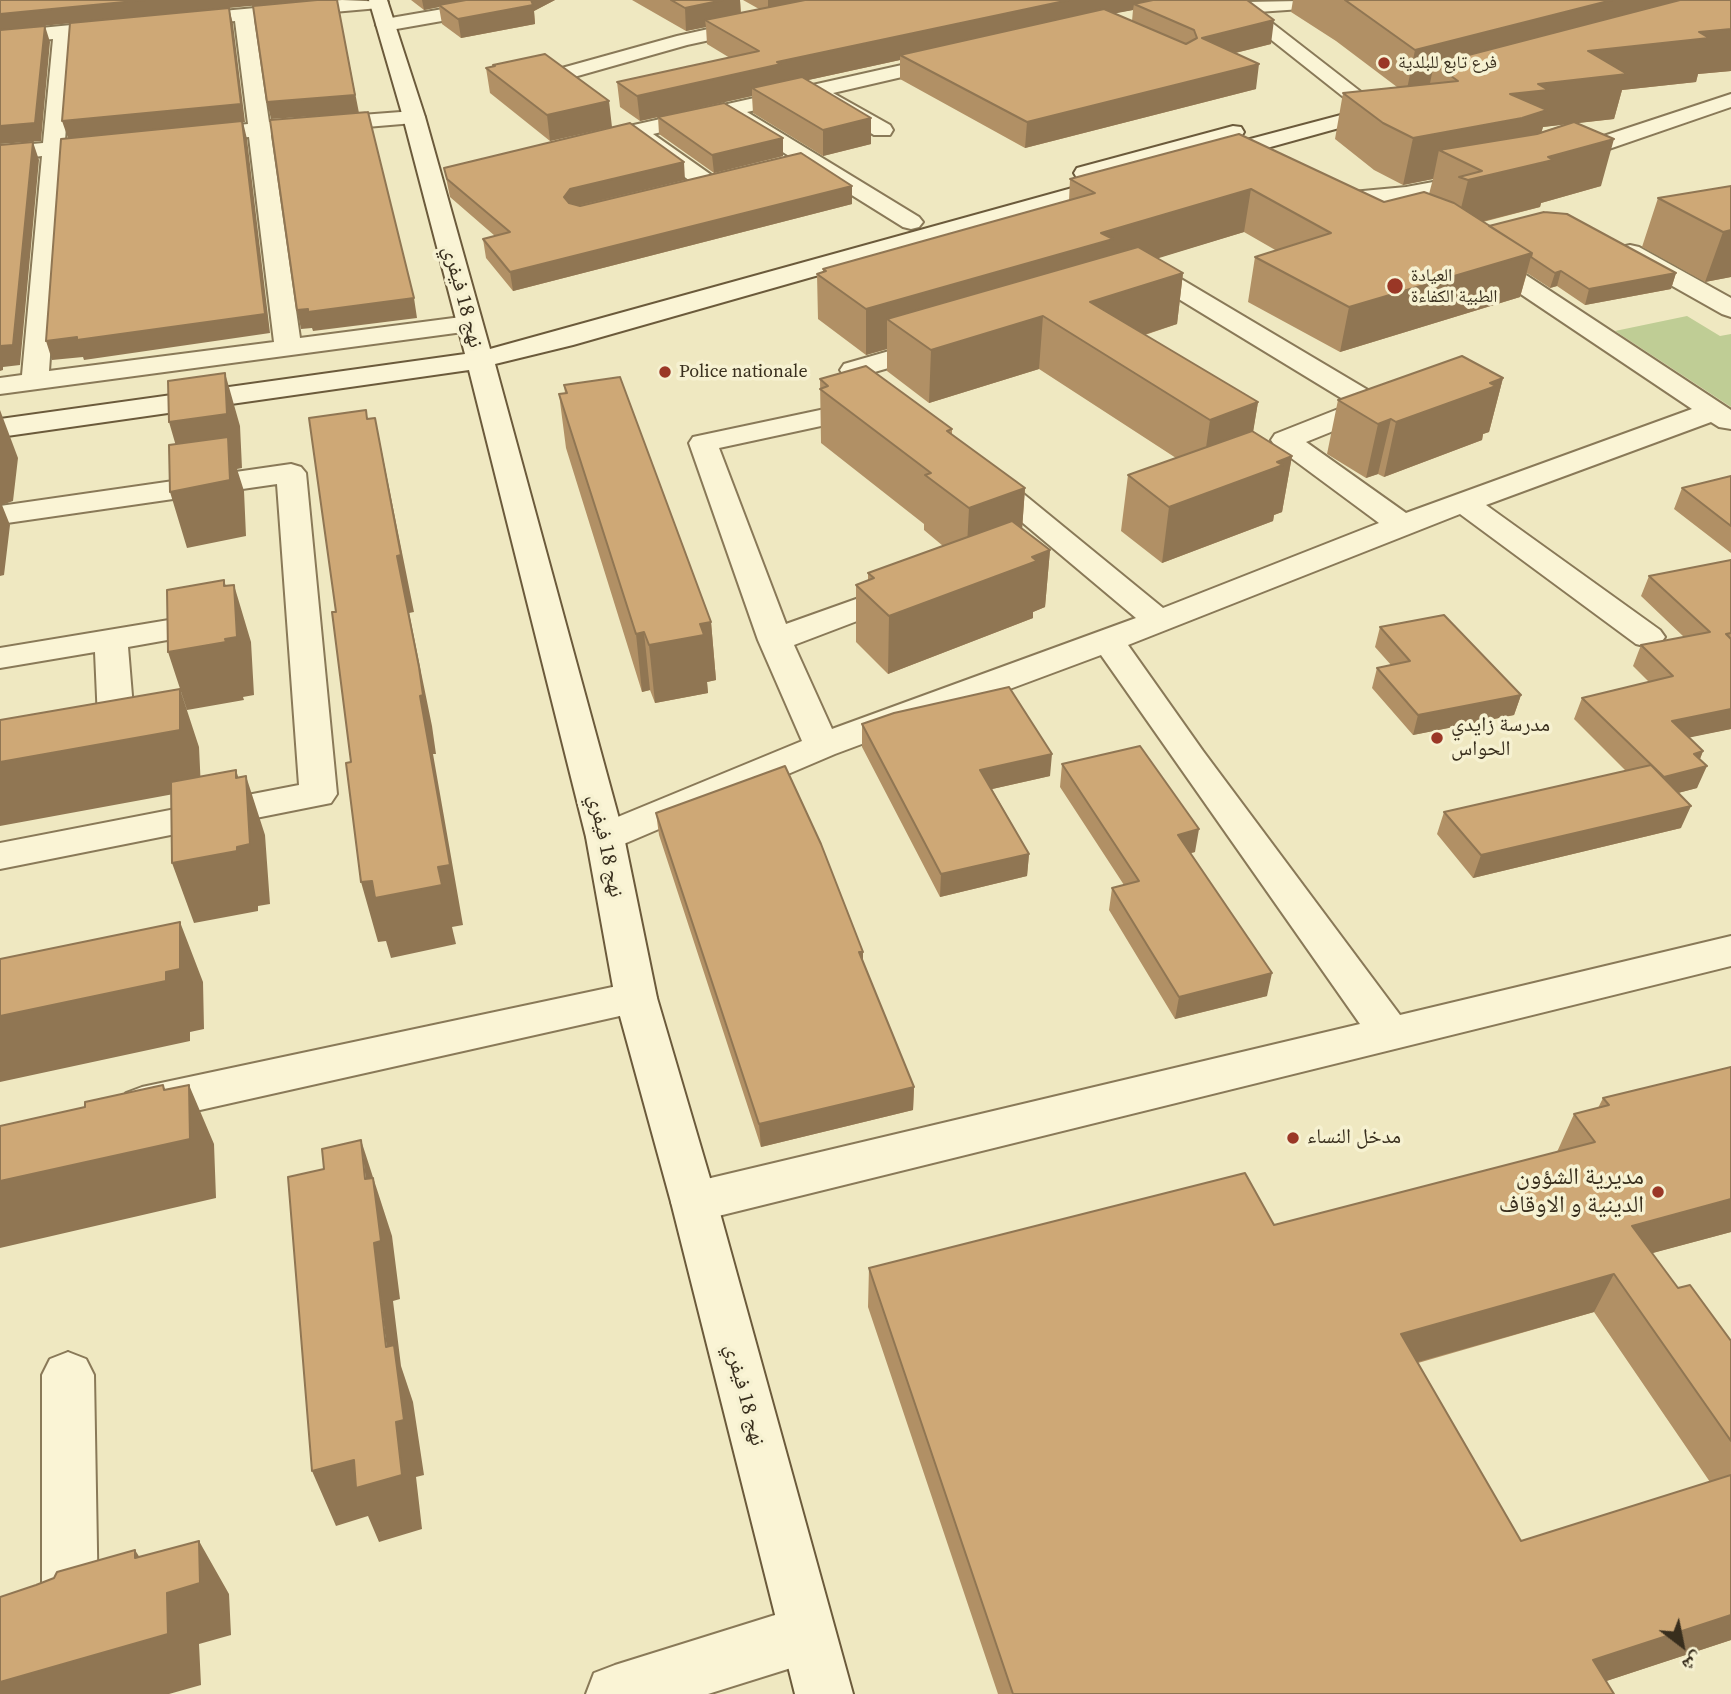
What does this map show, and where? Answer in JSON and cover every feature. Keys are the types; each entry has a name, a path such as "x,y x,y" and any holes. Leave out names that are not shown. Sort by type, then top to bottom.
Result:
{"street":[{"path":"0,38 244,15 527,0"},
{"path":"1228,3 1345,0"},
{"path":"1228,3 1358,99"},
{"name":"نهج 18 فيفري","path":"381,9 414,117 442,176 474,342 606,836 636,998 694,1202 824,1694"},
{"path":"709,184 558,75 684,40 771,22 745,11"},
{"path":"244,15 288,349"},
{"path":"35,382 63,32"},
{"path":"570,146 973,55"},
{"path":"817,92 882,130"},
{"path":"0,404 474,342 591,331 1227,152 1406,95 1358,99 1203,140 474,342 0,428"},
{"path":"1541,164 1731,100"},
{"path":"730,111 911,222"},
{"path":"177,137 414,117"},
{"path":"1203,140 1265,166"},
{"path":"0,154 136,141"},
{"path":"783,166 807,160"},
{"path":"1352,199 1406,194 1502,176"},
{"path":"683,190 733,178"},
{"path":"1327,189 1403,219"},
{"path":"1466,236 1723,417"},
{"path":"1611,242 1731,309"},
{"path":"1108,294 1162,278 1373,405 1284,440 1402,524"},
{"path":"1689,285 1721,278"},
{"path":"822,746 775,640 703,443 897,407 854,370 961,338"},
{"path":"0,386 288,349 474,342"},
{"path":"606,836 822,746 1108,641 1402,524 1723,417"},
{"path":"964,460 1159,621"},
{"path":"0,515 291,473 318,794 0,856"},
{"path":"1464,502 1648,637"},
{"path":"775,640 934,581"},
{"path":"0,658 217,622"},
{"path":"111,640 116,720"},
{"path":"1108,641 1190,759 1390,1033"},
{"path":"694,1202 1731,951"},
{"path":"108,1112 636,998"},
{"path":"0,1629 70,1607 68,1375"},
{"path":"615,1694 807,1634"}],"green space":[{"path":"1687,316 1720,336 1731,334 1731,407 1615,331"}],"building":[{"path":"0,0 145,0 0,14"},
{"path":"337,0 355,95 267,102 253,6"},
{"path":"466,0 531,0 533,5 458,19 439,5"},
{"path":"671,0 723,0 685,8"},
{"path":"805,0 1069,0 777,62 781,64 637,96 617,82 759,51 705,20"},
{"path":"1153,0 1247,0 1274,20 1202,38 1259,64 1027,122 900,55 1104,9 1186,44 1197,38 1194,30 1134,4"},
{"path":"1345,0 1612,0 1415,50"},
{"path":"1680,0 1731,0 1731,29 1699,32 1709,38 1588,51 1627,74 1538,84 1548,90 1510,94 1547,110 1522,118 1413,138 1383,123 1343,93 1458,81 1434,64"},
{"path":"229,8 241,104 62,121 70,23"},
{"path":"45,26 35,123 0,126 0,30"},
{"path":"545,54 609,101 547,115 486,68"},
{"path":"802,77 871,118 823,130 752,88"},
{"path":"724,103 783,138 712,155 658,117"},
{"path":"368,112 414,298 308,312 308,309 297,310 270,120"},
{"path":"242,121 265,314 77,340 77,337 46,341 61,139"},
{"path":"1574,122 1614,139 1548,157 1553,160 1468,180 1459,177 1482,171 1439,150 1537,134"},
{"path":"630,123 684,162 570,189 564,197 569,203 580,206 801,153 852,186 510,272 483,239 510,232 447,179 444,168"},
{"path":"1239,134 1384,202 1424,192 1454,203 1532,253 1349,307 1255,257 1331,233 1251,189 1101,233 1113,239 866,309 817,274 826,271 823,269 1095,193 1070,179"},
{"path":"33,142 13,345 0,346 0,145"},
{"path":"1731,186 1731,230 1723,232 1658,198"},
{"path":"1544,212 1567,214 1676,273 1589,289 1561,271 1555,273 1531,257 1532,253 1489,226"},
{"path":"1138,247 1183,273 1090,302 1258,402 1210,420 1043,316 931,350 887,319"},
{"path":"1462,356 1503,378 1490,383 1496,386 1396,422 1391,419 1378,424 1338,400"},
{"path":"866,366 952,429 947,431 1025,488 969,508 925,475 931,473 820,389 828,386 820,379"},
{"path":"225,373 227,414 169,422 168,381"},
{"path":"620,377 711,622 700,624 704,635 649,645 644,632 636,634 559,394 567,393 564,385"},
{"path":"366,410 367,419 375,418 401,555 397,556 419,667 423,695 420,696 450,865 438,867 442,885 375,898 372,881 361,882 346,763 351,762 332,612 336,612 309,418"},
{"path":"1252,431 1292,456 1277,462 1283,465 1169,507 1128,475"},
{"path":"228,437 230,480 170,492 169,445"},
{"path":"1731,476 1731,526 1682,488"},
{"path":"1012,521 1050,550 1032,557 1037,561 889,616 856,585 874,578 868,573"},
{"path":"1731,560 1731,633 1726,634 1731,639 1731,709 1672,721 1703,751 1694,754 1707,766 1664,777 1582,698 1673,676 1641,645 1710,632 1649,576"},
{"path":"224,580 224,586 234,585 237,637 225,639 226,642 168,652 167,590"},
{"path":"1444,615 1521,695 1418,715 1377,668 1410,661 1380,627"},
{"path":"1009,687 1052,754 980,770 1029,854 941,874 862,724 894,713"},
{"path":"180,689 180,730 0,762 0,720"},
{"path":"1140,746 1199,829 1178,835 1272,973 1179,997 1112,888 1139,881 1062,764"},
{"path":"1651,765 1691,806 1481,855 1444,812"},
{"path":"785,766 821,844 863,952 859,952 914,1087 759,1124 656,813"},
{"path":"236,770 236,778 246,776 250,844 237,847 237,851 172,863 171,782"},
{"path":"180,922 180,969 166,972 166,981 0,1016 0,959"},
{"path":"1731,1067 1731,1199 1632,1226 1678,1288 1690,1285 1731,1341 1731,1441 1614,1274 1401,1334 1521,1541 1731,1475 1731,1615 1593,1660 1614,1694 1013,1694 869,1268 1245,1173 1274,1225 1595,1142 1574,1114 1609,1105 1603,1098"},
{"path":"163,1085 164,1090 189,1085 190,1139 0,1181 0,1126 85,1107 85,1102"},
{"path":"361,1140 365,1179 373,1178 381,1241 374,1243 386,1347 394,1345 404,1420 396,1422 402,1475 356,1488 354,1460 312,1471 288,1177 324,1169 322,1149"},
{"path":"199,1541 200,1583 167,1593 168,1634 0,1682 0,1597 54,1578 57,1572 135,1550 135,1558"}],"place":[{"name":"فرع تابع للبلدية","path":"1384,63"},
{"name":"العيادة الطبية الكفاءة","path":"1395,286"},
{"name":"Police nationale","path":"665,372"},
{"name":"مدرسة زايدي الحواس","path":"1437,738"},
{"name":"مدخل النساء","path":"1293,1138"},
{"name":"مديرية الشؤون الدينية و الاوقاف","path":"1658,1192"}]}
